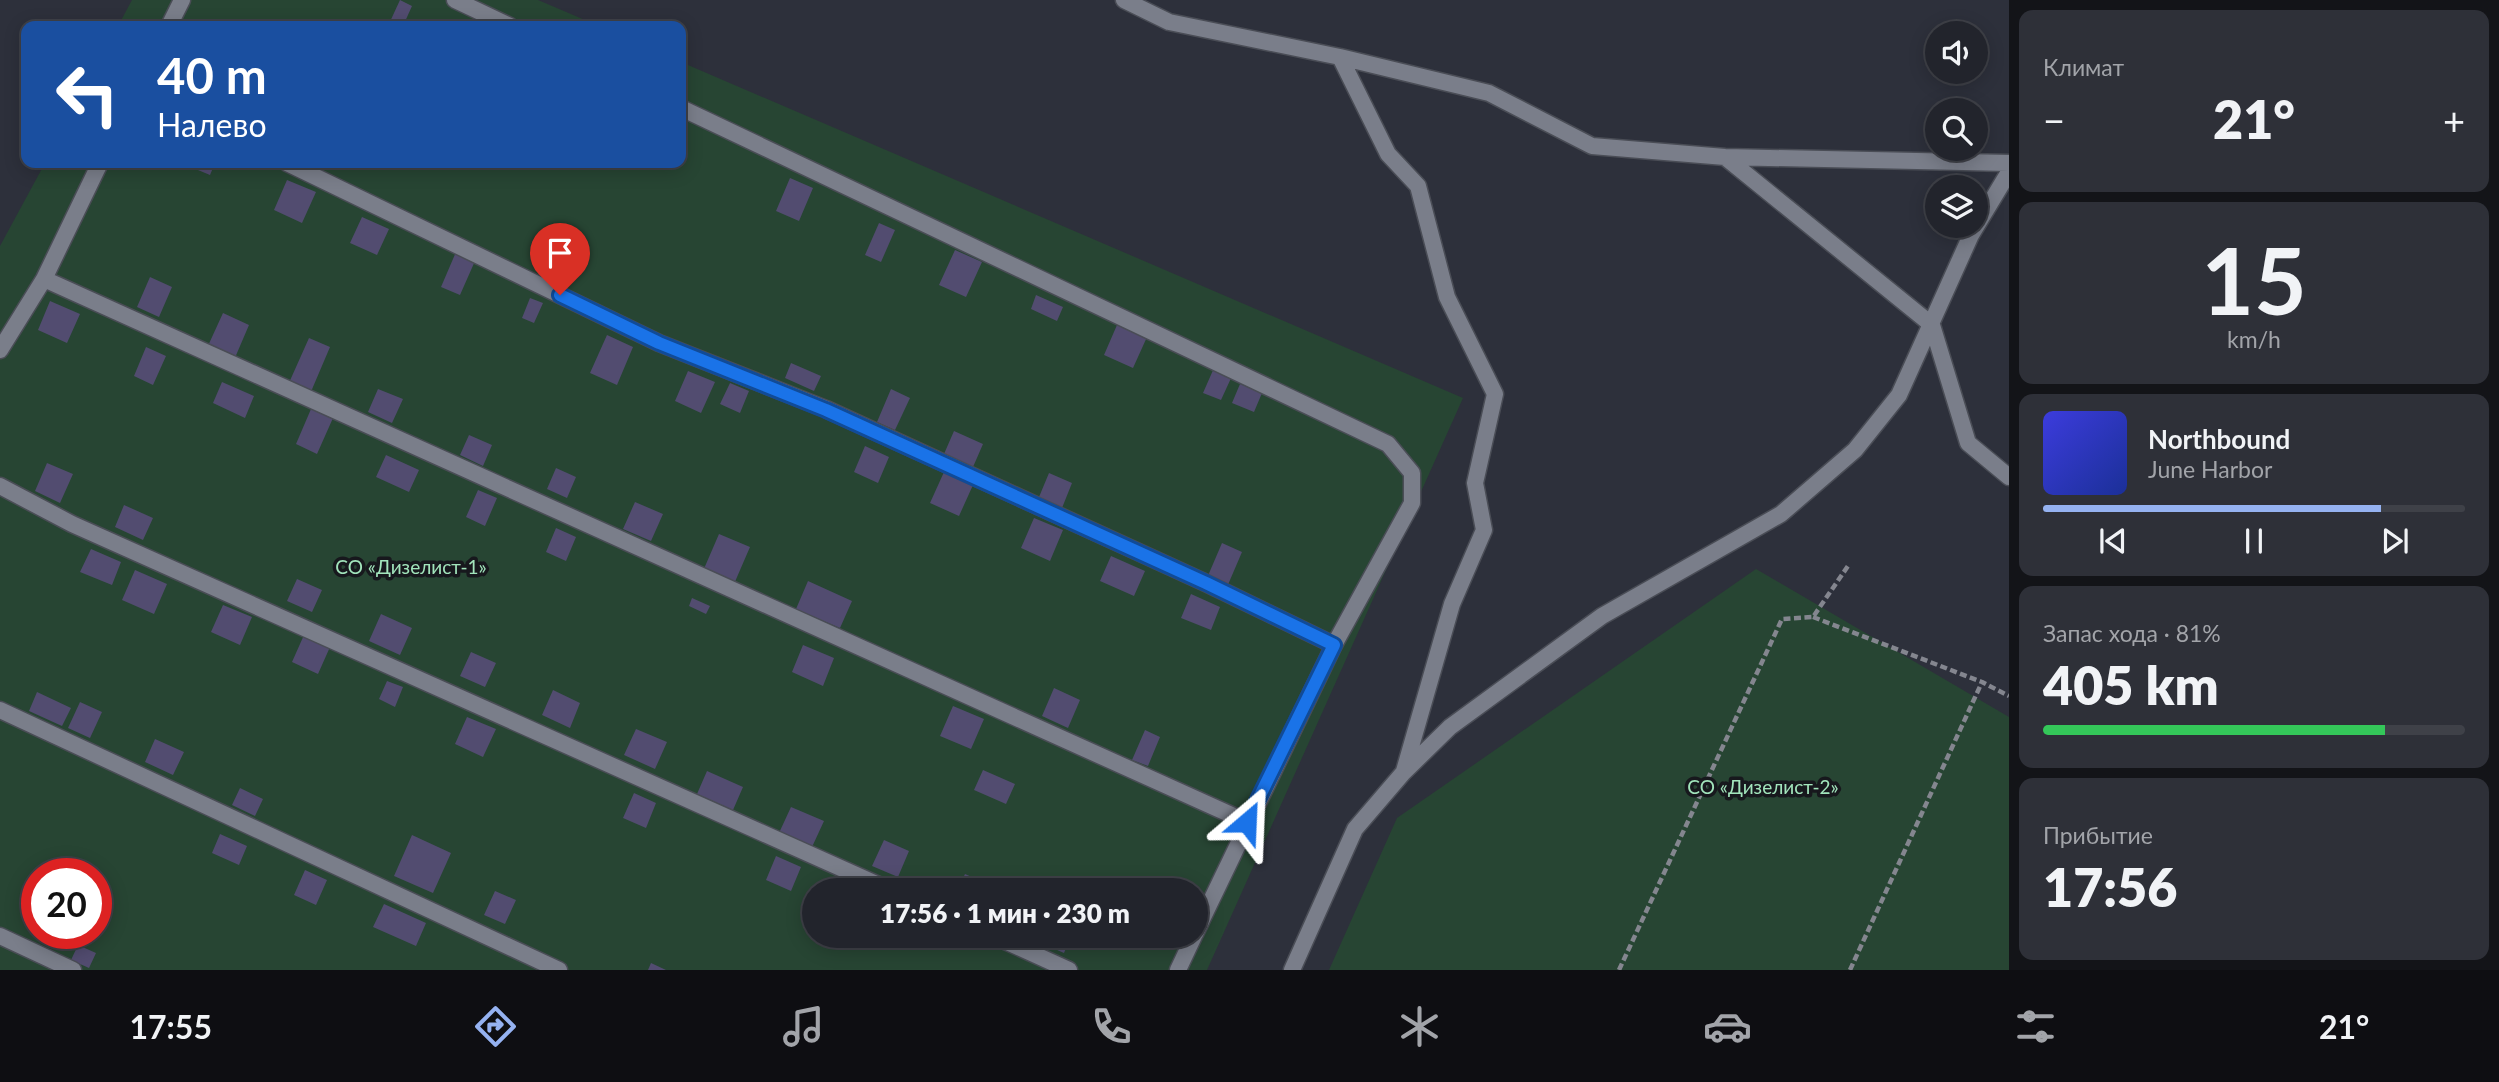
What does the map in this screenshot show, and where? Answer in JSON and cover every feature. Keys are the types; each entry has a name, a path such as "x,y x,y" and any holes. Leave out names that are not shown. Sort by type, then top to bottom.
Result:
{"lane":[{"path":"172,21 182,0"},
{"path":"455,0 499,21"},
{"path":"1124,0 1169,22 1340,57 1489,93 1592,146 1726,156 2009,163"},
{"path":"1340,57 1388,154 1418,186 1447,297 1495,394 1475,484 1484,530 1452,604 1404,773"},
{"path":"686,110 1388,444 1412,473 1412,503 1334,645 1208,907"},
{"path":"1726,156 1932,325 1968,443 2009,477"},
{"path":"0,350 44,279 98,168"},
{"path":"297,168 659,343 826,410 1206,583 1334,645"},
{"path":"1292,970 1355,829 1404,773 1450,727 1602,616 1781,514 1855,450 1899,395 1971,235 2009,172"},
{"path":"44,279 1247,822"},
{"path":"0,486 72,524 863,878"},
{"path":"0,709 559,970"},
{"path":"0,936 73,970"},
{"path":"1020,948 1069,970"},
{"path":"1178,970 1189,948"}],"path":[{"path":"1812,617 1848,566"},
{"path":"1619,970 1782,619 1812,617 1982,682 2009,696"},
{"path":"1850,970 1982,682"}],"green space":[{"path":"132,0 538,0 587,21 121,21"},
{"name":"СО «Дизелист-1»","path":"686,64 1463,398 1207,970 0,970 0,246 42,168 686,168"},
{"name":"СО «Дизелист-2»","path":"1756,569 2009,717 2009,970 1329,970 1397,818"}],"building":[{"path":"400,0 412,6 405,21 390,21"},
{"path":"193,168 213,168 210,175"},
{"path":"790,178 813,188 799,221 776,211"},
{"path":"287,180 316,192 302,223 274,210"},
{"path":"362,217 389,229 377,255 350,243"},
{"path":"879,223 895,230 881,262 865,255"},
{"path":"550,234 580,247 566,278 537,265"},
{"path":"955,250 982,262 966,297 939,285"},
{"path":"456,252 475,261 460,295 441,287"},
{"path":"150,277 172,287 159,317 137,307"},
{"path":"1036,295 1063,307 1057,321 1031,309"},
{"path":"530,298 543,303 534,323 522,318"},
{"path":"50,301 80,314 67,343 38,330"},
{"path":"223,313 249,325 234,360 207,348"},
{"path":"1117,325 1147,337 1133,368 1104,355"},
{"path":"607,335 633,347 617,385 590,373"},
{"path":"309,338 330,347 310,394 288,385"},
{"path":"146,347 166,356 153,385 134,376"},
{"path":"791,363 821,376 814,391 785,378"},
{"path":"1214,368 1232,376 1221,400 1203,393"},
{"path":"688,371 715,382 701,413 675,401"},
{"path":"222,382 254,396 245,418 213,403"},
{"path":"730,383 749,391 740,413 720,404"},
{"path":"1240,384 1262,393 1254,412 1232,403"},
{"path":"378,389 403,399 392,423 368,412"},
{"path":"891,389 910,398 895,430 877,422"},
{"path":"311,409 333,418 317,454 296,444"},
{"path":"954,431 983,444 973,467 944,454"},
{"path":"469,435 492,445 483,466 460,455"},
{"path":"865,446 889,457 878,483 854,472"},
{"path":"386,455 419,470 409,492 376,477"},
{"path":"47,463 73,474 60,503 35,491"},
{"path":"556,468 576,477 567,498 547,489"},
{"path":"944,472 973,485 959,516 930,503"},
{"path":"1049,473 1072,483 1062,508 1039,497"},
{"path":"478,490 497,498 485,526 466,517"},
{"path":"635,502 663,514 651,541 623,529"},
{"path":"124,505 153,518 143,540 115,527"},
{"path":"1034,518 1063,530 1050,561 1021,548"},
{"path":"556,528 576,537 566,561 546,552"},
{"path":"719,534 750,547 734,584 703,571"},
{"path":"1222,543 1242,552 1227,587 1207,578"},
{"path":"91,549 121,562 112,585 80,572"},
{"path":"1111,556 1145,571 1134,596 1100,581"},
{"path":"135,570 167,584 154,614 122,600"},
{"path":"297,579 322,590 312,612 287,601"},
{"path":"808,581 852,601 840,628 796,609"},
{"path":"1191,594 1220,607 1211,630 1181,618"},
{"path":"692,598 710,606 706,614 689,606"},
{"path":"223,605 252,617 240,645 211,632"},
{"path":"381,614 412,628 400,655 369,641"},
{"path":"304,635 330,647 318,674 292,662"},
{"path":"803,645 834,658 823,686 792,672"},
{"path":"471,652 496,663 485,687 460,676"},
{"path":"387,681 403,687 395,707 379,699"},
{"path":"1054,688 1080,700 1068,728 1042,716"},
{"path":"553,690 580,703 570,728 542,715"},
{"path":"37,692 71,708 62,726 29,711"},
{"path":"80,702 102,712 90,738 68,728"},
{"path":"953,706 984,719 971,749 940,736"},
{"path":"467,717 496,729 483,757 455,744"},
{"path":"636,729 667,742 655,769 624,755"},
{"path":"1145,730 1160,737 1148,766 1132,760"},
{"path":"155,739 184,752 173,775 145,762"},
{"path":"983,770 1015,784 1006,804 974,790"},
{"path":"707,771 743,787 733,810 697,794"},
{"path":"240,788 263,799 255,816 232,805"},
{"path":"634,793 656,803 646,828 623,818"},
{"path":"791,807 824,821 812,847 779,833"},
{"path":"220,834 247,846 239,865 212,853"},
{"path":"412,835 451,853 433,893 394,876"},
{"path":"884,840 909,851 898,877 872,866"},
{"path":"776,856 801,867 791,891 766,880"},
{"path":"305,870 327,880 316,905 294,895"},
{"path":"495,891 516,900 505,924 484,915"},
{"path":"384,904 426,923 416,946 373,927"},
{"path":"1053,948 1066,948 1064,953"},
{"path":"76,949 87,949 96,953 89,968 71,960"},
{"path":"651,963 666,970 648,970"}],"route":[{"path":"560,295 659,343 826,410 1206,583 1334,645 1247,822"}]}
